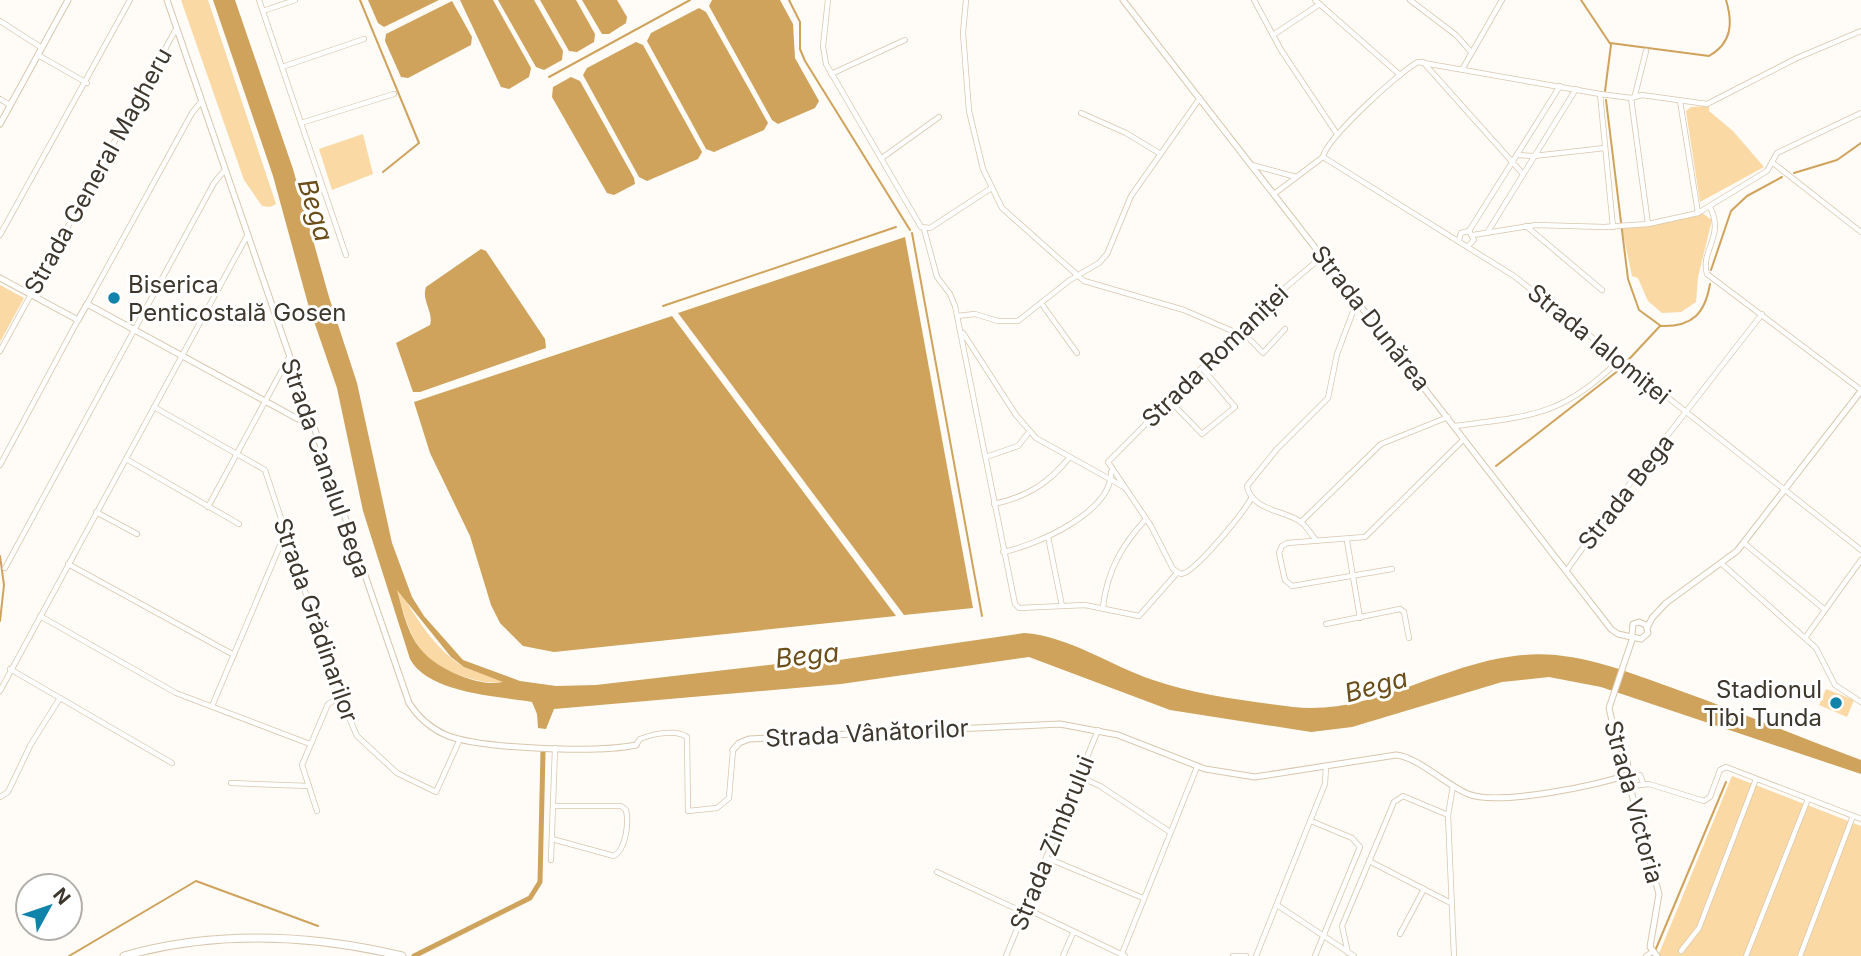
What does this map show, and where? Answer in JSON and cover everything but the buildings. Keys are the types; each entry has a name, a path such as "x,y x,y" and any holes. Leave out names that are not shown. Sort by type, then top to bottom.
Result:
{"highway":[{"path":"124,956 173,944 252,937 321,941 401,956"}],"street":[{"path":"0,124 68,0"},
{"path":"0,235 87,83 130,0"},
{"name":"Strada Canalul Bega","path":"167,0 405,697 427,724 460,739 555,748 636,745 640,738 646,736 680,733 687,737 688,811"},
{"path":"259,0 346,255"},
{"path":"263,11 295,0"},
{"path":"828,0 823,49 831,74 924,229 937,277 950,293 960,329 1013,601 1017,607 1102,607 1139,616 1177,573 1188,573 1241,515 1252,498"},
{"path":"965,0 964,43 969,111 975,144 990,189 1010,218 1076,277 1091,284 1184,310 1238,331 1263,353 1285,329"},
{"name":"Strada Dunărea","path":"1122,0 1611,629 1620,635 1633,635 1633,624 1641,622"},
{"path":"1254,0 1273,35 1338,134"},
{"path":"1410,0 1427,16 1456,35 1472,52"},
{"path":"1463,68 1502,0"},
{"path":"1273,35 1317,2 1400,75"},
{"path":"0,21 42,48"},
{"name":"Strada General Magheru","path":"0,351 176,29"},
{"path":"1273,194 1323,158 1324,150 1338,134 1400,75 1423,61 1600,94 1680,102 1712,102 1797,58 1861,31"},
{"path":"282,66 364,40"},
{"path":"831,74 905,40"},
{"path":"1646,51 1633,97 1648,224"},
{"path":"38,55 87,83"},
{"path":"1423,61 1523,174"},
{"path":"1468,246 1472,244 1471,233 1511,163 1560,86"},
{"path":"1487,233 1576,89"},
{"path":"301,123 394,94"},
{"path":"1600,94 1617,226"},
{"path":"957,316 975,314 998,321 1018,321 1105,257 1131,196 1200,98"},
{"path":"0,99 10,105"},
{"path":"0,465 192,113 201,102"},
{"path":"1680,102 1698,213"},
{"path":"1081,113 1126,133 1159,153"},
{"path":"1460,240 1461,233 1487,233 1526,226 1648,224 1698,213 1767,171 1779,152 1861,113"},
{"path":"882,158 939,117"},
{"path":"1517,155 1534,156 1605,149"},
{"name":"Strada Ialomiței","path":"1323,158 1460,240 1514,276 1861,550"},
{"path":"1772,163 1861,232"},
{"path":"1252,165 1296,177"},
{"path":"5,568 214,183 224,171"},
{"path":"924,229 990,189"},
{"path":"1633,635 1645,637 1652,618 1666,603 1722,564 1744,543 1861,391 1706,272 1717,225 1710,207"},
{"path":"1526,226 1602,290"},
{"path":"0,691 247,236"},
{"name":"Strada Romaniței","path":"1095,473 1238,331 1323,256"},
{"path":"0,278 78,320"},
{"path":"1320,541 1301,522 1271,510 1252,498 1247,490 1248,483 1276,449 1328,398 1337,354 1357,300"},
{"path":"1041,303 1077,352"},
{"path":"87,304 264,401 310,423"},
{"name":"Strada Bega","path":"1567,570 1611,508 1762,314"},
{"path":"960,329 1029,432 1095,473 1127,488"},
{"path":"208,507 288,359"},
{"path":"1455,425 1543,413 1587,388 1623,363"},
{"path":"1169,400 1202,434 1235,407 1202,368"},
{"path":"154,407 238,454"},
{"path":"1301,522 1381,444 1448,417"},
{"path":"986,457 1018,446 1029,432"},
{"path":"1392,569 1288,584 1281,564 1282,546 1347,541 1368,535 1465,439"},
{"name":"Strada Grădinarilor","path":"238,454 261,466 267,474 340,697 358,736 397,773 436,792 460,739"},
{"path":"995,504 1030,494 1057,473 1069,458"},
{"path":"126,459 239,524"},
{"path":"1003,552 1048,537 1083,514 1111,482 1109,461"},
{"path":"1111,471 1127,488 1177,573"},
{"path":"96,512 137,534"},
{"path":"1102,607 1119,552 1146,518"},
{"path":"212,706 285,533"},
{"path":"1048,537 1062,606"},
{"path":"1347,541 1360,618"},
{"path":"1744,543 1824,609"},
{"path":"1805,638 1861,560"},
{"path":"68,564 234,655"},
{"path":"1722,564 1805,638 1820,654 1836,685 1861,702"},
{"path":"1326,624 1402,610 1409,638"},
{"path":"40,615 176,693 310,744"},
{"path":"1647,628 1641,622 1652,618"},
{"name":"Strada Victoria","path":"1633,635 1631,648 1610,703 1610,717 1627,761 1631,786 1660,894 1650,946 1658,954"},
{"path":"10,669 172,763"},
{"path":"317,811 302,765 328,704 340,697"},
{"path":"0,797 8,792 30,746 61,698"},
{"name":"Strada Vânătorilor","path":"688,811 717,808 729,798 733,750 739,743 749,739 1040,724 1098,729 1197,766 1255,777 1401,755 1474,796 1500,797 1586,786 1629,774"},
{"name":"Strada Zimbrului","path":"1006,956 1098,729"},
{"path":"551,860 555,748"},
{"path":"937,872 1122,956 1197,766"},
{"path":"1256,956 1325,784 1326,767"},
{"path":"1631,786 1643,783 1704,801 1710,797 1722,768 1861,819"},
{"path":"1629,774 1640,775 1643,783"},
{"path":"1078,776 1100,786 1170,832"},
{"path":"1681,951 1699,928 1756,779"},
{"path":"231,783 309,786"},
{"path":"1454,786 1449,797 1448,815 1454,956"},
{"path":"1351,954 1342,926 1399,797 1448,815"},
{"path":"1746,956 1808,799"},
{"path":"552,839 614,856 623,846 627,819 626,810 621,806 553,806"},
{"path":"1800,956 1853,816"},
{"path":"1311,821 1358,843 1360,852 1315,956"},
{"path":"1047,858 1144,898"},
{"path":"1369,861 1452,903"},
{"path":"1400,934 1424,889"},
{"path":"1277,905 1351,954"},
{"path":"1063,956 1073,933"},
{"path":"1646,956 1658,954"},
{"path":"1233,956 1246,956"}],"shaded area":[{"path":"181,0 208,0 276,204 270,207 262,206 244,180"},
{"path":"213,0 235,0 293,169 329,297 357,383 392,543 412,597 424,616 463,660 520,681 556,686 596,685 777,664 839,660 1024,633 1057,640 1137,674 1187,690 1293,707 1321,708 1377,697 1486,661 1535,654 1556,655 1598,663 1638,676 1861,760 1861,774 1601,687 1549,677 1502,682 1352,727 1311,732 1170,710 1029,657 841,684 554,709 546,729 538,728 537,714 532,702 483,695 447,686 419,670 410,659 363,511 337,388 308,304 273,176","holes":["397,590 451,657 464,667 503,682 487,683 471,679 433,661 416,643 410,632"]},
{"path":"368,0 439,0 384,27 378,23"},
{"path":"460,0 493,0 531,68 529,77 509,89 501,87"},
{"path":"498,0 534,0 563,51 562,60 544,70 536,67"},
{"path":"540,0 576,0 595,34 594,42 577,52 569,51"},
{"path":"582,0 617,0 627,17 626,23 609,34 602,34"},
{"path":"712,0 780,0 793,24 795,58 819,101 815,108 778,124 772,120 709,6"},
{"path":"452,1 472,37 471,45 408,78 401,77 385,41 386,34"},
{"path":"699,8 706,12 768,123 764,130 714,152 706,149 647,41 651,33"},
{"path":"636,42 643,45 702,152 698,159 647,181 639,177 583,75 587,68"},
{"path":"571,77 580,81 634,178 635,184 614,195 607,193 552,97 553,87"},
{"path":"1709,106 1709,111 1733,131 1764,167 1700,202 1686,111 1691,107"},
{"path":"363,134 373,174 332,190 319,149"},
{"path":"1702,213 1712,220 1698,277 1696,302 1681,312 1662,313 1648,301 1638,278 1632,276 1622,228"},
{"path":"905,237 973,608 904,615 678,313"},
{"path":"481,249 486,251 545,339 546,348 420,392 413,392 396,343 430,325 426,287"},
{"path":"0,285 24,298 0,342"},
{"path":"672,316 896,616 554,652 523,646 500,623 491,605 470,536 430,453 414,402"},
{"path":"399,589 435,642 453,659 463,666 504,682 468,678 441,667 430,659 415,641 410,630 396,590"},
{"name":"Stadionul Tibi Tunda","path":"1826,689 1854,700 1847,717 1819,705"},
{"path":"1732,776 1861,826 1861,956 1658,956"}],"waterway":[{"path":"360,0 419,143 383,172"},
{"path":"549,77 690,0"},
{"path":"789,0 800,22 800,49 805,61 910,230"},
{"path":"1581,0 1611,45 1605,91"},
{"path":"1610,43 1709,56 1717,51 1729,32 1730,17 1726,0"},
{"path":"1606,100 1628,279 1639,310 1661,326 1681,324 1689,321 1701,310 1710,284"},
{"path":"1794,173 1837,160 1861,143"},
{"path":"1711,270 1731,211 1747,196 1782,177"},
{"path":"663,306 896,227"},
{"path":"912,233 982,616"},
{"path":"1496,466 1619,370 1660,326"},
{"path":"0,556 4,585 0,621"},
{"path":"414,956 530,898 540,882 543,752"},
{"path":"1655,951 1726,782"},
{"path":"69,956 196,881 318,926"}],"place":[{"name":"Biserica Penticostală Gosen","path":"114,298"},
{"name":"Stadionul Tibi Tunda","path":"1836,703"}],"water label":[{"name":"Bega","path":"316,210"},
{"name":"Bega","path":"807,655"},
{"name":"Bega","path":"1376,685"}]}
